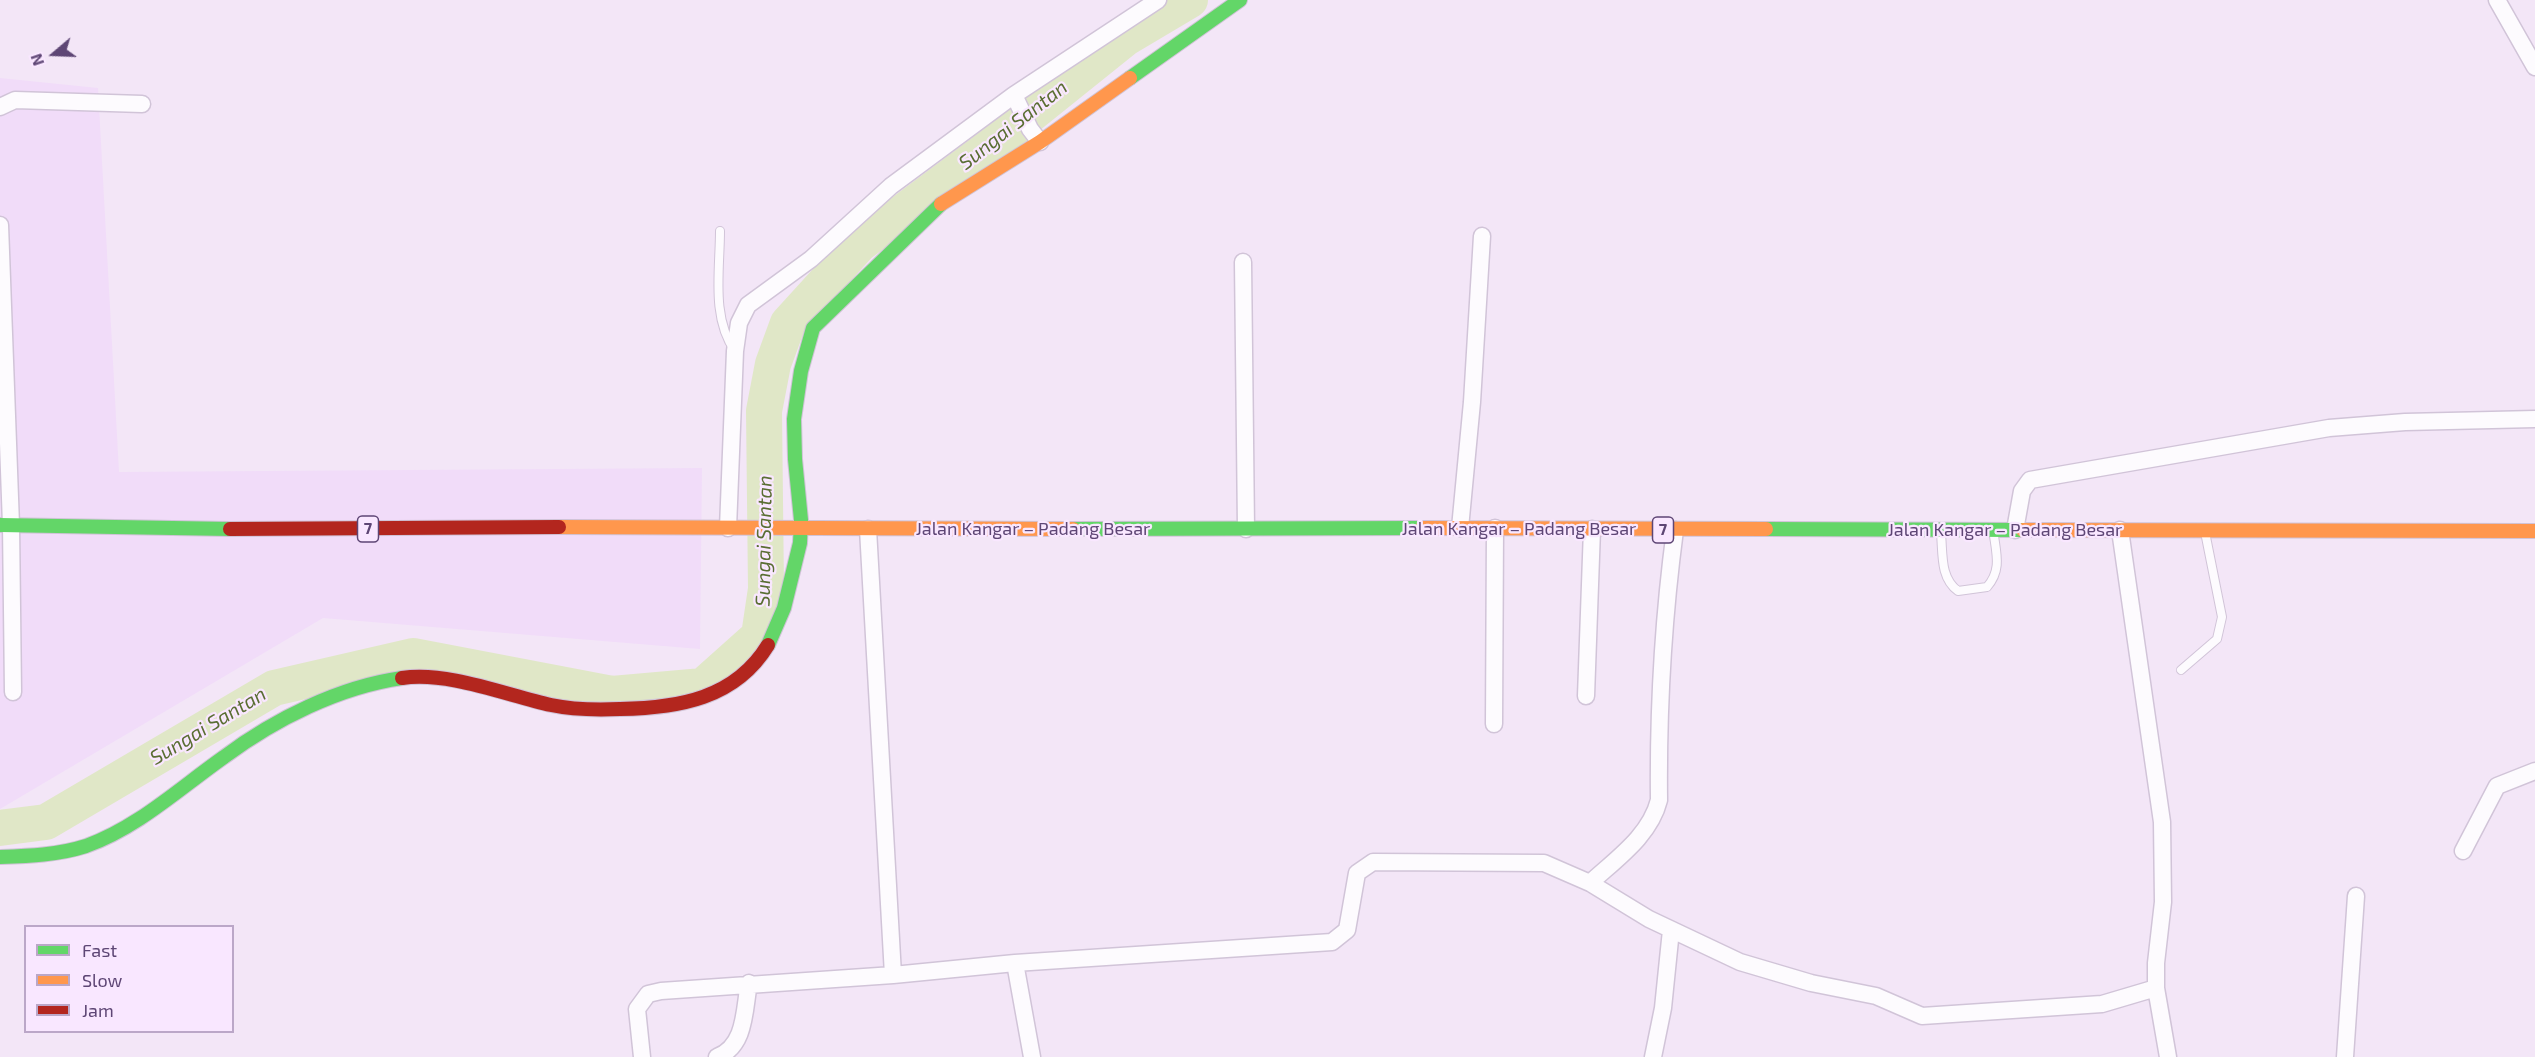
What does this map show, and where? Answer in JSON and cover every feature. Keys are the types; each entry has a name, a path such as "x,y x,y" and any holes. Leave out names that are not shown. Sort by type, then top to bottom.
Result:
{"main road":[{"path":"0,856 66,852 100,838 160,804 244,742 295,714 393,679 438,678 581,710 657,708 697,703 717,694 740,676 766,650 779,626 796,530 793,446 800,384 813,328 940,204 1035,136 1240,0"},
{"name":"7","path":"6,525 228,529 732,527 796,530"},
{"name":"Jalan Kangar – Padang Besar","path":"796,530 1495,528 2535,531"}],"street":[{"path":"732,527 735,351 739,323 748,305 811,259 891,186 1158,0"},
{"path":"2497,0 2535,67"},
{"path":"0,107 15,100 142,104"},
{"path":"1016,100 1035,136"},
{"path":"0,225 6,525 13,692"},
{"path":"1460,528 1472,402 1482,236"},
{"path":"1243,262 1246,529"},
{"path":"2015,530 2022,491 2030,480 2329,428 2405,422 2535,419"},
{"path":"1494,724 1495,528"},
{"path":"868,529 893,975"},
{"path":"1586,696 1592,530"},
{"path":"1590,883 1633,843 1655,814 1659,800 1658,713 1675,530"},
{"path":"2120,530 2162,822 2163,902 2156,963 2156,988 2168,1057"},
{"path":"2463,851 2496,786 2535,771"},
{"path":"642,1057 636,1016 640,1002 648,994 676,988 893,975 1015,963 1332,942 1340,938 1347,930 1357,873 1373,862 1544,863 1590,883 1649,919 1740,962 1811,983 1876,996 1922,1016 2102,1004 2156,988"},
{"path":"2345,1057 2356,896"},
{"path":"1653,1057 1663,1008 1671,930"},
{"path":"1015,963 1032,1057"},
{"path":"717,1057 733,1049 739,1038 749,983"}],"lane":[{"path":"720,231 720,322 735,351"},
{"path":"1941,530 1944,573 1950,585 1958,591 1988,587 1995,579 1998,567 1993,530"},
{"path":"2181,670 2217,639 2222,617 2204,531"}],"shaded area":[{"path":"0,78 98,88 119,472 702,468 700,649 323,618 0,809"}],"waterway":[{"name":"Sungai Santan","path":"0,828 46,822 274,688 413,656 612,694 703,686 759,636 766,589 764,411 773,364 788,323 860,244 999,140 1126,38 1190,0"}],"traffic: fast":[{"path":"1130,78 1240,0"},
{"path":"768,645 784,608 800,543 801,520 794,419 801,371 813,328 941,204"},
{"path":"0,525 230,529"},
{"path":"1073,529 1422,528"},
{"path":"1766,529 2023,530"},
{"path":"0,857 65,851 105,838 140,818 244,743 286,718 331,697 378,682 402,678"}],"traffic: slow":[{"path":"941,204 1040,142 1130,78"},
{"path":"559,527 1073,529"},
{"path":"1422,528 1766,529"},
{"path":"2023,530 2535,531"}],"traffic: jam":[{"path":"230,529 559,527"},
{"path":"402,678 420,677 457,681 568,708 642,708 684,703 722,689 739,678 755,663 768,645"}]}
